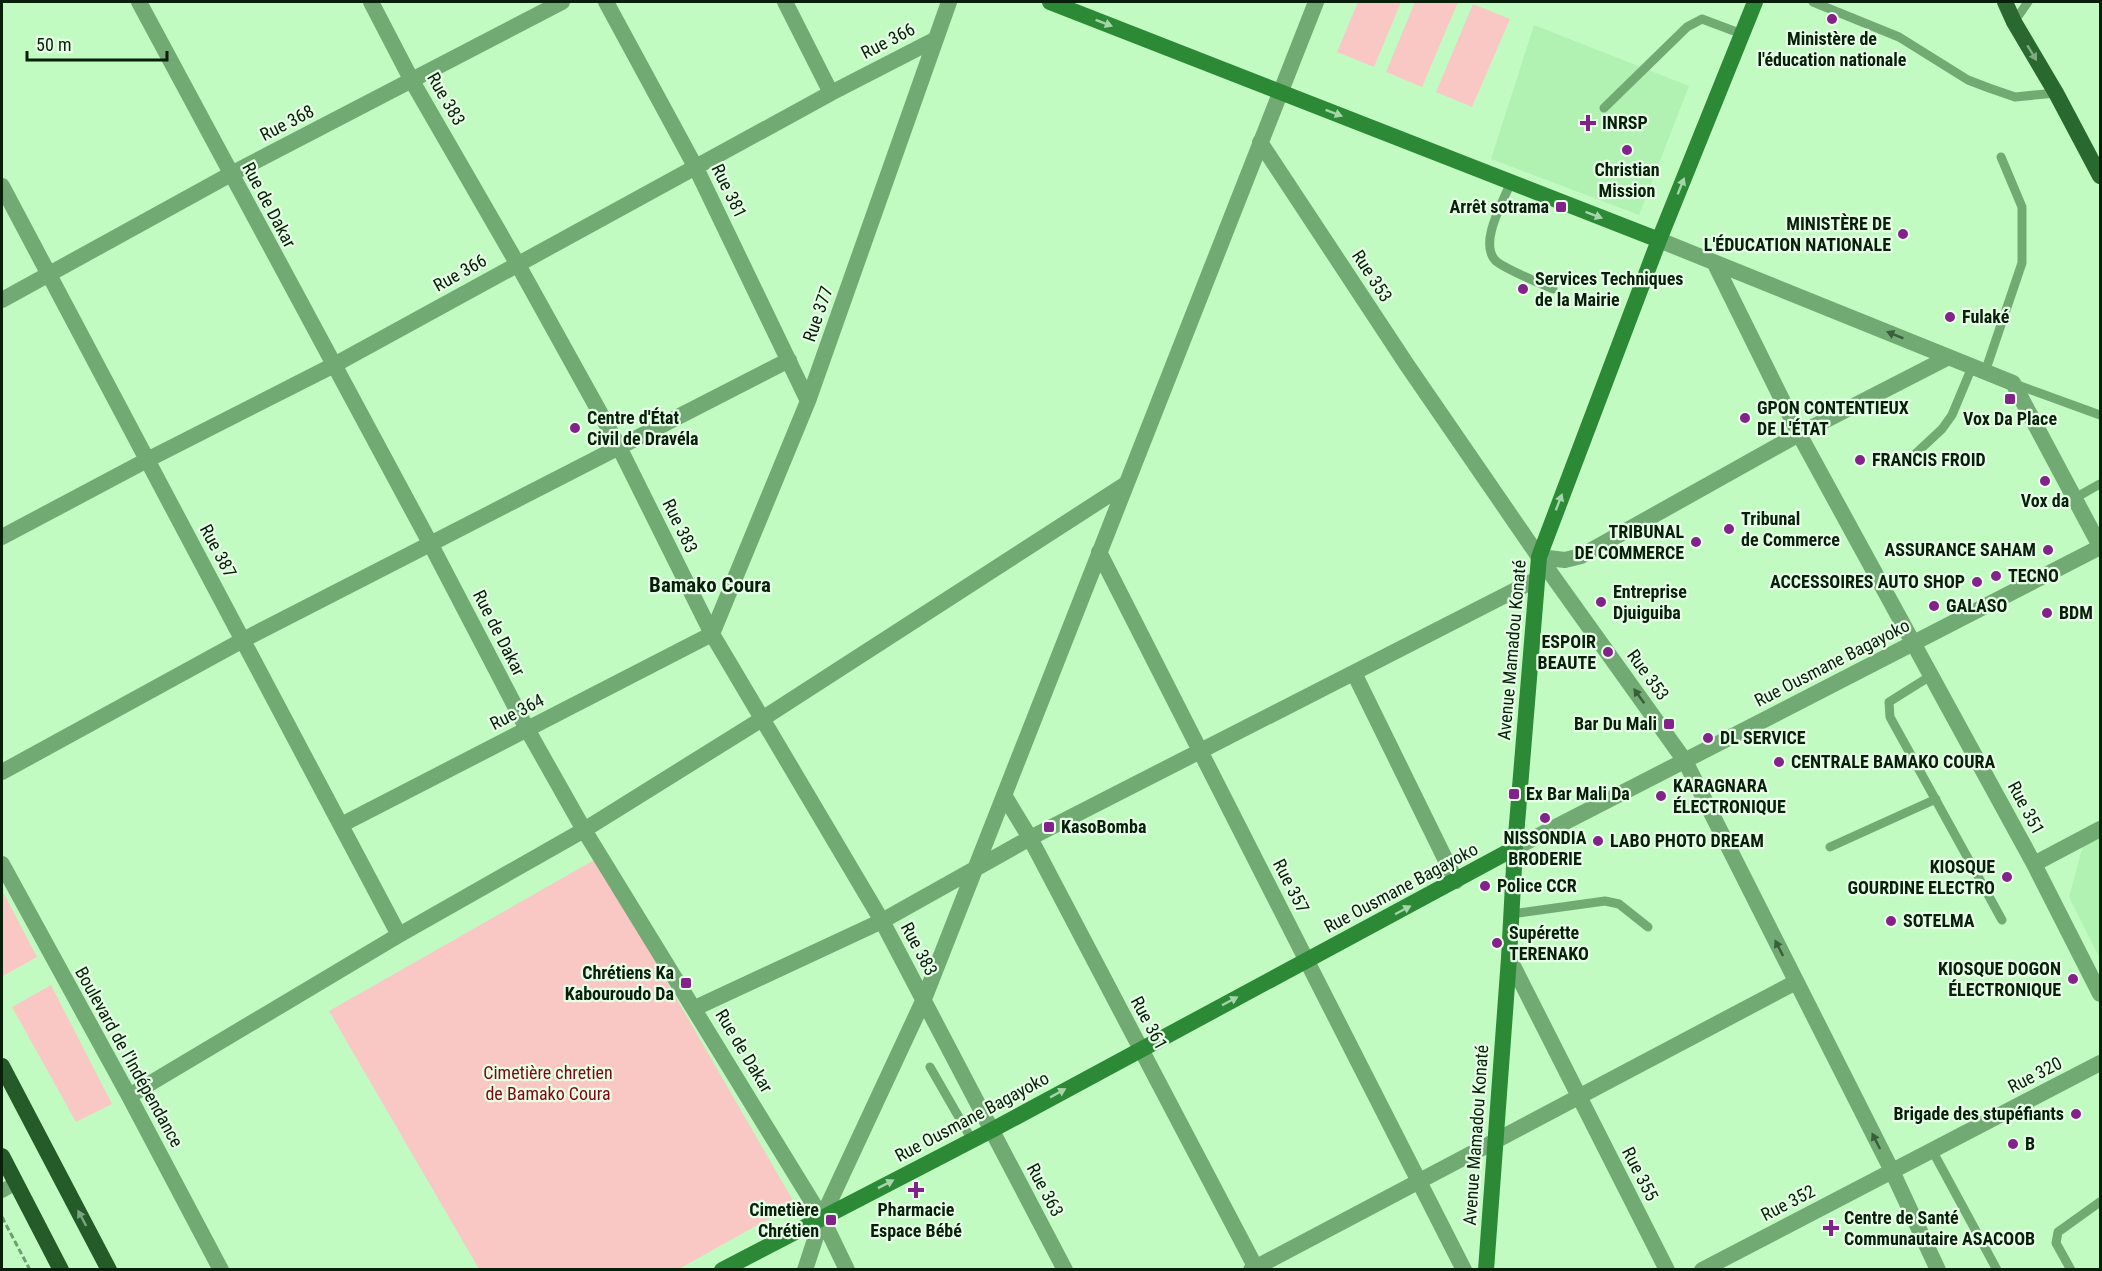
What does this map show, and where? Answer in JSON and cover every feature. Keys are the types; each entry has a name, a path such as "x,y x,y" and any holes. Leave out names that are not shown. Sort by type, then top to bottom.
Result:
{"highway":[{"path":"2,1066 109,1269"},
{"path":"2,1156 9,1187 62,1269"}],"main road":[{"path":"1050,2 1659,240"},
{"name":"Avenue Mamadou Konaté","path":"1486,1269 1515,848 1539,557 1659,240 1755,2"},
{"path":"2005,2 2100,176"},
{"name":"Rue Ousmane Bagayoko","path":"722,1269 992,1130 1515,848"}],"street":[{"name":"Rue de Dakar","path":"139,2 430,543 526,729 584,830 822,1218 848,1269"},
{"name":"Rue 383","path":"371,2 412,81 619,447 712,634 882,921 992,1130"},
{"name":"Rue 368","path":"2,300 231,174 562,2"},
{"name":"Rue 381","path":"606,2 696,168 808,401"},
{"path":"785,2 831,93"},
{"name":"Rue 377","path":"712,634 808,401 949,2"},
{"path":"805,1269 822,1218 924,999 1316,2"},
{"name":"Rue 366","path":"2,537 334,365 517,263 831,93 936,39"},
{"name":"Rue 353","path":"1260,142 1407,365 1539,557 1685,761 1892,1171 1938,1269"},
{"name":"Rue 387","path":"2,186 399,935"},
{"path":"1659,240 2013,383 2100,547"},
{"name":"Rue 351","path":"1714,262 1799,434 2034,864 2100,994"},
{"path":"1539,557 1565,560 1581,556 1799,434 1949,357"},
{"path":"2,772 243,640 789,360"},
{"path":"129,1096 399,935 584,830 762,719 1126,484"},
{"name":"Rue Ousmane Bagayoko","path":"1515,848 2100,547"},
{"name":"Rue 357","path":"1099,552 1464,1269"},
{"path":"695,1008 882,921 1030,837 1537,579"},
{"name":"Rue 364","path":"341,825 712,634"},
{"path":"1354,673 1456,881"},
{"name":"Rue 361","path":"1004,795 1030,837 1255,1269"},
{"path":"2034,864 2100,829"},
{"name":"Boulevard de l'Indépendance","path":"2,864 221,1269"},
{"name":"Rue 355","path":"1509,958 1667,1269"},
{"path":"1255,1269 1797,982"},
{"name":"Rue 320","path":"1892,1171 2100,1063"},
{"name":"Rue 363","path":"992,1130 1065,1269"},
{"name":"Rue 352","path":"1702,1269 1892,1171"}],"lane":[{"path":"1813,2 1899,37 1968,80 1989,88 2015,97 2056,93"},
{"path":"2014,22 2028,2"},
{"path":"1604,108 1687,27 1702,19 1742,34"},
{"path":"1912,457 1942,429 1979,369 2022,263 2022,207 2001,157"},
{"path":"1511,182 1491,231 1489,242 1491,253 1496,262 1554,289"},
{"path":"2013,383 2100,415"},
{"path":"2075,498 2100,484"},
{"path":"1932,675 1889,702 1890,717 2002,920"},
{"path":"1830,847 1936,799"},
{"path":"1511,914 1605,901 1618,904 1648,927"},
{"path":"930,1067 972,1140"},
{"path":"1932,1150 1996,1269"},
{"path":"2071,1269 2056,1243 2058,1232 2100,1202"}],"path":[{"path":"2,1217 30,1269"}],"shaded area":[{"name":"INRSP","path":"1534,25 1689,86 1639,215 1491,159"},
{"path":"2100,831 2100,959 2069,897 2085,838"}],"green space":[{"path":"1358,2 1401,2 1374,67 1337,52"},
{"path":"1415,2 1458,2 1422,87 1386,72"},
{"path":"1473,4 1510,19 1472,107 1436,92"},
{"name":"Cimetière chretien de Bamako Coura","path":"596,859 795,1204 679,1269 479,1269 329,1011"},
{"path":"2,890 37,957 3,976 2,974"},
{"path":"51,985 112,1104 76,1122 12,1007"}],"place":[{"name":"Ministère de l'éducation nationale","path":"1832,19"},
{"name":"INRSP","path":"1588,123"},
{"name":"Christian Mission","path":"1627,150"},
{"name":"Arrêt sotrama","path":"1561,207"},
{"name":"MINISTÈRE DE L'ÉDUCATION NATIONALE","path":"1903,234"},
{"name":"Services Techniques de la Mairie","path":"1523,289"},
{"name":"Fulaké","path":"1950,317"},
{"name":"Vox Da Place","path":"2010,399"},
{"name":"GPON CONTENTIEUX DE L'ÉTAT","path":"1745,418"},
{"name":"Centre d'État Civil de Dravéla","path":"575,428"},
{"name":"FRANCIS FROID","path":"1860,460"},
{"name":"Vox da","path":"2045,481"},
{"name":"Tribunal de Commerce","path":"1729,529"},
{"name":"TRIBUNAL DE COMMERCE","path":"1696,542"},
{"name":"ASSURANCE SAHAM","path":"2048,550"},
{"name":"TECNO","path":"1996,576"},
{"name":"ACCESSOIRES AUTO SHOP","path":"1977,582"},
{"name":"Entreprise Djuiguiba","path":"1601,602"},
{"name":"GALASO","path":"1934,606"},
{"name":"BDM","path":"2047,613"},
{"name":"ESPOIR BEAUTE","path":"1608,652"},
{"name":"Bar Du Mali","path":"1669,724"},
{"name":"DL SERVICE","path":"1708,738"},
{"name":"CENTRALE BAMAKO COURA","path":"1779,762"},
{"name":"Ex Bar Mali Da","path":"1514,794"},
{"name":"KARAGNARA ÉLECTRONIQUE","path":"1661,796"},
{"name":"NISSONDIA BRODERIE","path":"1545,818"},
{"name":"KasoBomba","path":"1049,827"},
{"name":"LABO PHOTO DREAM","path":"1598,841"},
{"name":"KIOSQUE GOURDINE ELECTRO","path":"2007,877"},
{"name":"Police CCR","path":"1485,886"},
{"name":"SOTELMA","path":"1891,921"},
{"name":"Supérette TERENAKO","path":"1497,943"},
{"name":"KIOSQUE DOGON ÉLECTRONIQUE","path":"2073,979"},
{"name":"Chrétiens Ka Kabouroudo Da","path":"686,983"},
{"name":"Brigade des stupéfiants","path":"2076,1114"},
{"name":"B","path":"2013,1144"},
{"name":"Pharmacie Espace Bébé","path":"916,1190"},
{"name":"Cimetière Chrétien","path":"831,1220"},
{"name":"Centre de Santé Communautaire ASACOOB","path":"1831,1228"}],"district":[{"name":"Bamako Coura","path":"710,585"}]}
